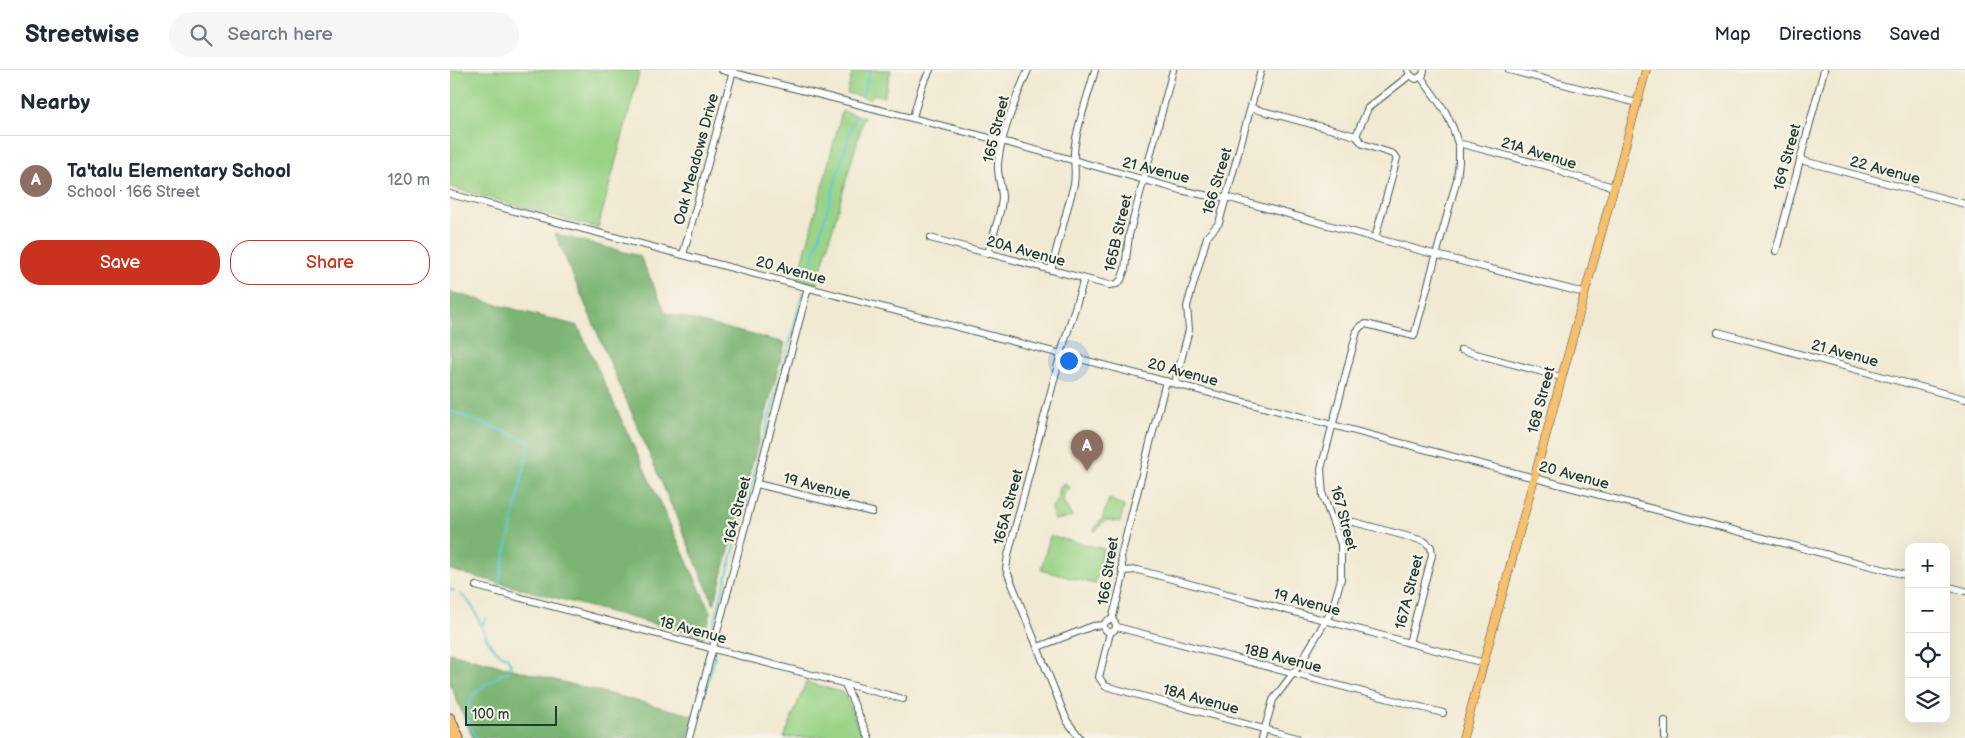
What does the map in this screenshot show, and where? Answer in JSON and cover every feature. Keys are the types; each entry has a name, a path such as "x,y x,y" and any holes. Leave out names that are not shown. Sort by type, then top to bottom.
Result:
{"highway":[{"path":"450,718 459,738"},
{"path":"450,734 452,738"}],"main road":[{"name":"168 Street","path":"1463,738 1646,70"}],"street":[{"name":"21 Avenue","path":"722,70 733,71 868,108 914,117 1143,180 1209,196 1226,196 1437,255 1584,293"},
{"path":"914,117 922,86 930,70"},
{"name":"165 Street","path":"988,254 1001,206 1002,195 998,180 998,163 1015,100 1028,70"},
{"path":"1051,270 1074,184 1077,136 1095,70"},
{"name":"165B Street","path":"1117,284 1121,280 1125,269 1129,234 1173,70"},
{"name":"166 Street","path":"1175,383 1189,330 1187,306 1206,237 1219,223 1261,70"},
{"path":"1421,77 1424,70"},
{"path":"1509,70 1637,103"},
{"name":"169 Street","path":"1776,251 1824,70"},
{"name":"Oak Meadows Drive","path":"683,255 733,71"},
{"path":"1356,136 1368,108 1409,73 1416,78 1421,77"},
{"path":"1421,77 1445,111 1458,142 1457,178 1437,255"},
{"path":"1251,108 1356,136 1363,144 1393,154 1396,158 1375,238"},
{"name":"21A Avenue","path":"1458,142 1551,167 1566,174 1614,187"},
{"name":"22 Avenue","path":"1800,160 1965,204"},
{"name":"20 Avenue","path":"450,194 1905,575"},
{"name":"20A Avenue","path":"930,238 1109,285 1117,284"},
{"name":"167 Street","path":"1262,738 1273,700 1293,673 1336,601 1343,568 1341,544 1326,506 1320,480 1331,424 1356,331 1360,326 1366,324 1414,336 1437,255"},
{"name":"165A Street","path":"1078,736 1067,721 1009,579 1006,564 1061,353 1084,278"},
{"name":"164 Street","path":"689,738 808,288"},
{"name":"21 Avenue","path":"1718,332 1965,399"},
{"path":"1461,350 1561,377"},
{"name":"166 Street","path":"1112,620 1122,571 1121,556 1166,381"},
{"name":"19 Avenue","path":"757,484 872,512"},
{"name":"167A Street","path":"1334,525 1354,522 1424,541 1431,547 1432,556 1409,643"},
{"name":"19 Avenue","path":"1122,571 1138,570 1484,663"},
{"name":"18 Avenue","path":"476,586 903,699"},
{"path":"1950,587 1965,591"},
{"path":"1038,647 1093,626 1104,625 1108,620 1112,620 1117,627 1115,631 1110,633 1105,630 1104,625"},
{"name":"18B Avenue","path":"1117,627 1443,713"},
{"name":"18A Avenue","path":"1110,633 1099,674 1100,681 1105,686 1297,738"},
{"path":"846,684 869,738"},
{"path":"1665,721 1665,738"}],"green space":[{"path":"450,70 640,70 598,228 450,187"},
{"path":"853,70 891,70 884,97 874,94 870,99 847,93"},
{"path":"842,111 864,117 817,284 798,279"},
{"path":"555,234 640,256 666,313 785,343 714,605"},
{"path":"450,292 578,326 711,613 704,637 450,570"},
{"path":"1063,483 1067,484 1070,488 1065,492 1063,501 1072,517 1055,520 1051,509 1057,500 1059,486 1062,487"},
{"path":"1109,499 1124,506 1120,522 1105,520 1095,532 1094,529 1102,519"},
{"path":"1050,536 1104,549 1095,584 1041,570"},
{"path":"450,653 695,716 688,738 473,738 450,684"},
{"path":"806,682 844,693 862,735 784,738"}],"waterway":[{"path":"862,97 870,70"},
{"path":"806,282 855,115"},
{"path":"709,642 803,292"},
{"path":"450,411 530,442 498,587"},
{"path":"450,589 454,591"},
{"path":"460,594 474,610 491,645 497,652 507,657 511,665 509,670 479,689 469,703 470,724 475,738"},
{"path":"482,626 486,618"},
{"path":"693,738 715,657 714,654"}],"place":[{"name":"Ta'talu Elementary School","path":"1087,471"}]}
